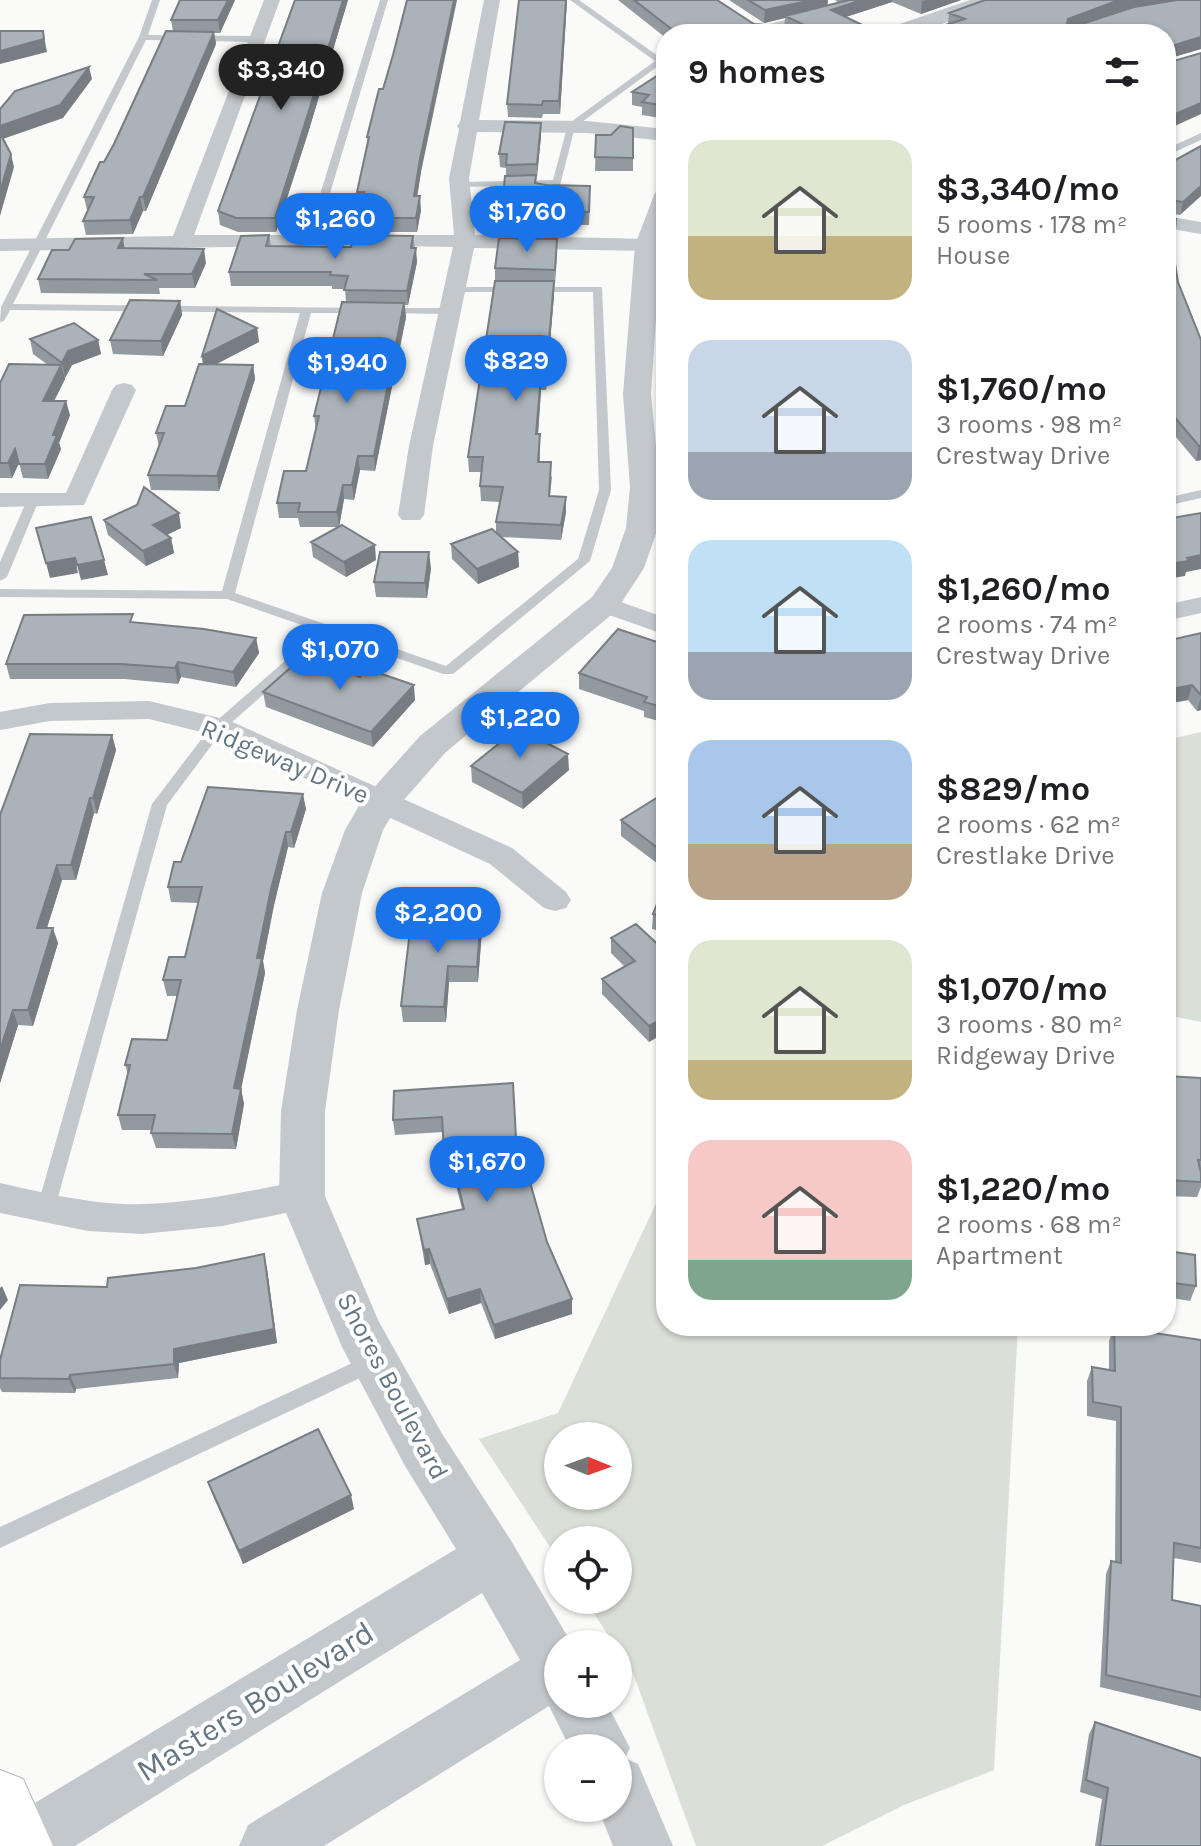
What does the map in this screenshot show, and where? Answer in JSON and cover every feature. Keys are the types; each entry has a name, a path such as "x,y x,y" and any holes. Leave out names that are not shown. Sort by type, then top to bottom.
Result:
{"main road":[{"path":"0,1802 20,1846"}],"street":[{"path":"181,243 272,0"},
{"path":"411,515 421,446 465,242 459,185 466,126 492,0"},
{"path":"920,24 983,1"},
{"path":"466,126 571,126 656,134"},
{"name":"Shores Boulevard","path":"544,1650 491,1557 423,1449 359,1332 302,1196 303,1111 318,1010 342,893 364,830 380,802 433,744 604,604 628,568 642,528 645,487 637,394 648,245 656,223"},
{"path":"1176,224 1201,228"},
{"path":"0,245 311,240 648,245"},
{"path":"0,500 75,500 124,390"},
{"path":"604,604 656,623"},
{"path":"1176,611 1201,605"},
{"name":"Ridgeway Drive","path":"0,721 50,712 149,710 218,727 501,856 555,900"},
{"path":"0,1198 72,1214 139,1219 221,1212 302,1196"},
{"name":"Masters Boulevard","path":"20,1846 491,1557"},
{"path":"269,1846 544,1694"},
{"path":"632,1819 643,1846"}],"lane":[{"path":"0,319 143,37 156,0"},
{"path":"311,240 384,0"},
{"path":"574,0 656,57"},
{"path":"776,24 813,16"},
{"path":"143,37 258,39"},
{"path":"459,185 557,183 571,126 656,65"},
{"path":"1176,148 1201,136"},
{"path":"0,593 228,595 448,671 584,561 605,490 598,289 455,289"},
{"path":"6,307 450,311"},
{"path":"228,595 306,310"},
{"path":"1176,500 1201,494"},
{"path":"0,577 33,500"},
{"path":"46,1208 160,804 218,727 329,630"},
{"path":"0,1538 375,1362"}],"shaded area":[{"path":"1201,732 1201,1022 1176,1017 1176,738"},
{"path":"656,1203 656,1336 1017,1336 994,1770 904,1805 822,1846 696,1846 632,1671 632,1630 605,1630 594,1614 632,1614 632,1526 544,1526 544,1538 479,1439 558,1413"}],"building":[{"path":"180,0 228,0 218,20 171,20"},
{"path":"295,0 343,0 275,218 236,218 218,211"},
{"path":"407,0 454,0 420,159 414,196 420,196 416,218 357,218 364,192 357,192 367,137"},
{"path":"519,0 566,0 559,101 543,101 542,105 507,104"},
{"path":"634,0 717,0 754,24 665,24"},
{"path":"748,0 812,0 765,10"},
{"path":"849,0 862,0 831,10 860,24 802,24 785,16"},
{"path":"985,0 1119,0 1068,19 1067,24 949,24 965,19 949,13"},
{"path":"1177,0 1201,0 1201,37 1176,45 1176,24 1082,24 1134,7"},
{"path":"0,31 43,31 44,39 0,51"},
{"path":"166,31 214,32 143,197 140,197 130,220 83,221 94,197 84,197 100,162 104,162 114,144"},
{"path":"1201,53 1201,103 1176,114 1176,60"},
{"path":"89,67 60,105 0,126 0,109 15,91"},
{"path":"656,76 656,104 642,102 649,95 632,92"},
{"path":"505,122 541,123 537,164 506,165 507,154 499,154"},
{"path":"620,126 633,128 633,158 595,157 596,135 611,135"},
{"path":"0,133 11,154 0,192"},
{"path":"1201,146 1201,186 1183,202 1176,201 1176,160"},
{"path":"536,175 535,183 590,186 589,212 559,211 559,220 501,219 505,176"},
{"path":"269,235 266,246 351,247 354,235 413,236 411,248 416,248 407,291 344,290 348,276 330,275 331,272 229,272 241,236"},
{"path":"123,238 118,248 204,249 192,274 144,274 157,280 38,279 52,250 69,250 75,239"},
{"path":"499,238 557,239 555,270 495,268"},
{"path":"1176,270 1201,340 1199,446 1176,419"},
{"path":"495,281 554,281 546,376 541,376 536,434 540,434 538,462 551,462 549,496 566,497 561,525 496,522 503,487 480,486 483,457 468,457"},
{"path":"130,300 180,301 161,341 110,340"},
{"path":"342,302 404,303 374,456 358,456 352,485 343,485 337,512 298,512 300,503 277,503 284,471 306,471 319,416 314,416"},
{"path":"217,309 257,328 202,356"},
{"path":"74,323 98,340 68,351 62,363 30,339"},
{"path":"9,364 61,365 43,401 66,401 45,464 19,464 15,449 8,463 0,463 0,383"},
{"path":"199,364 253,365 217,476 148,475 164,433 156,433 166,406 185,406"},
{"path":"144,487 179,513 153,525 171,538 143,551 104,520 137,505"},
{"path":"1201,513 1201,555 1187,558 1189,561 1176,563 1176,517"},
{"path":"91,517 104,560 77,565 75,558 46,563 36,528"},
{"path":"342,525 375,545 344,562 311,542"},
{"path":"492,529 518,552 477,569 451,544"},
{"path":"380,552 429,552 425,583 374,582"},
{"path":"133,614 130,622 256,638 233,672 178,662 175,668 121,664 6,664 24,615"},
{"path":"618,629 656,642 656,705 644,702 647,697 579,673"},
{"path":"1201,633 1201,695 1192,685 1176,688 1176,639"},
{"path":"305,655 360,677 367,669 414,685 371,732 263,692"},
{"path":"518,728 568,754 522,793 471,766"},
{"path":"30,734 112,735 71,865 57,865 37,928 53,928 28,1010 13,1010 0,1050 0,815"},
{"path":"208,787 303,794 291,832 286,832 271,889 257,958 262,958 234,1088 241,1089 232,1134 151,1133 155,1115 118,1115 130,1065 125,1065 132,1039 167,1040 181,980 163,980 169,957 185,957 202,887 168,887 174,862 181,862"},
{"path":"656,798 656,847 621,820"},
{"path":"412,914 481,914 477,967 448,966 444,1007 401,1006"},
{"path":"636,924 656,943 656,1022 649,1026 602,979 635,961 611,938"},
{"path":"1176,1077 1201,1078 1201,1160 1198,1160 1201,1182 1176,1181"},
{"path":"513,1083 517,1156 522,1154 547,1242 572,1299 494,1325 480,1289 447,1299 429,1249 424,1250 417,1219 464,1209 450,1151 444,1151 442,1117 393,1120 394,1091"},
{"path":"1176,1252 1195,1255 1196,1286 1176,1283"},
{"path":"264,1254 274,1329 174,1349 174,1364 70,1375 69,1379 0,1378 0,1360 20,1285 107,1287 108,1278 196,1268"},
{"path":"1114,1336 1174,1336 1201,1340 1201,1548 1174,1543 1172,1600 1201,1606 1201,1697 1106,1675 1111,1561 1121,1563 1121,1407 1093,1402 1092,1367 1115,1371"},
{"path":"318,1429 351,1495 239,1551 208,1482"},
{"path":"1095,1722 1201,1758 1201,1846 1100,1846 1108,1788 1086,1780"}]}
